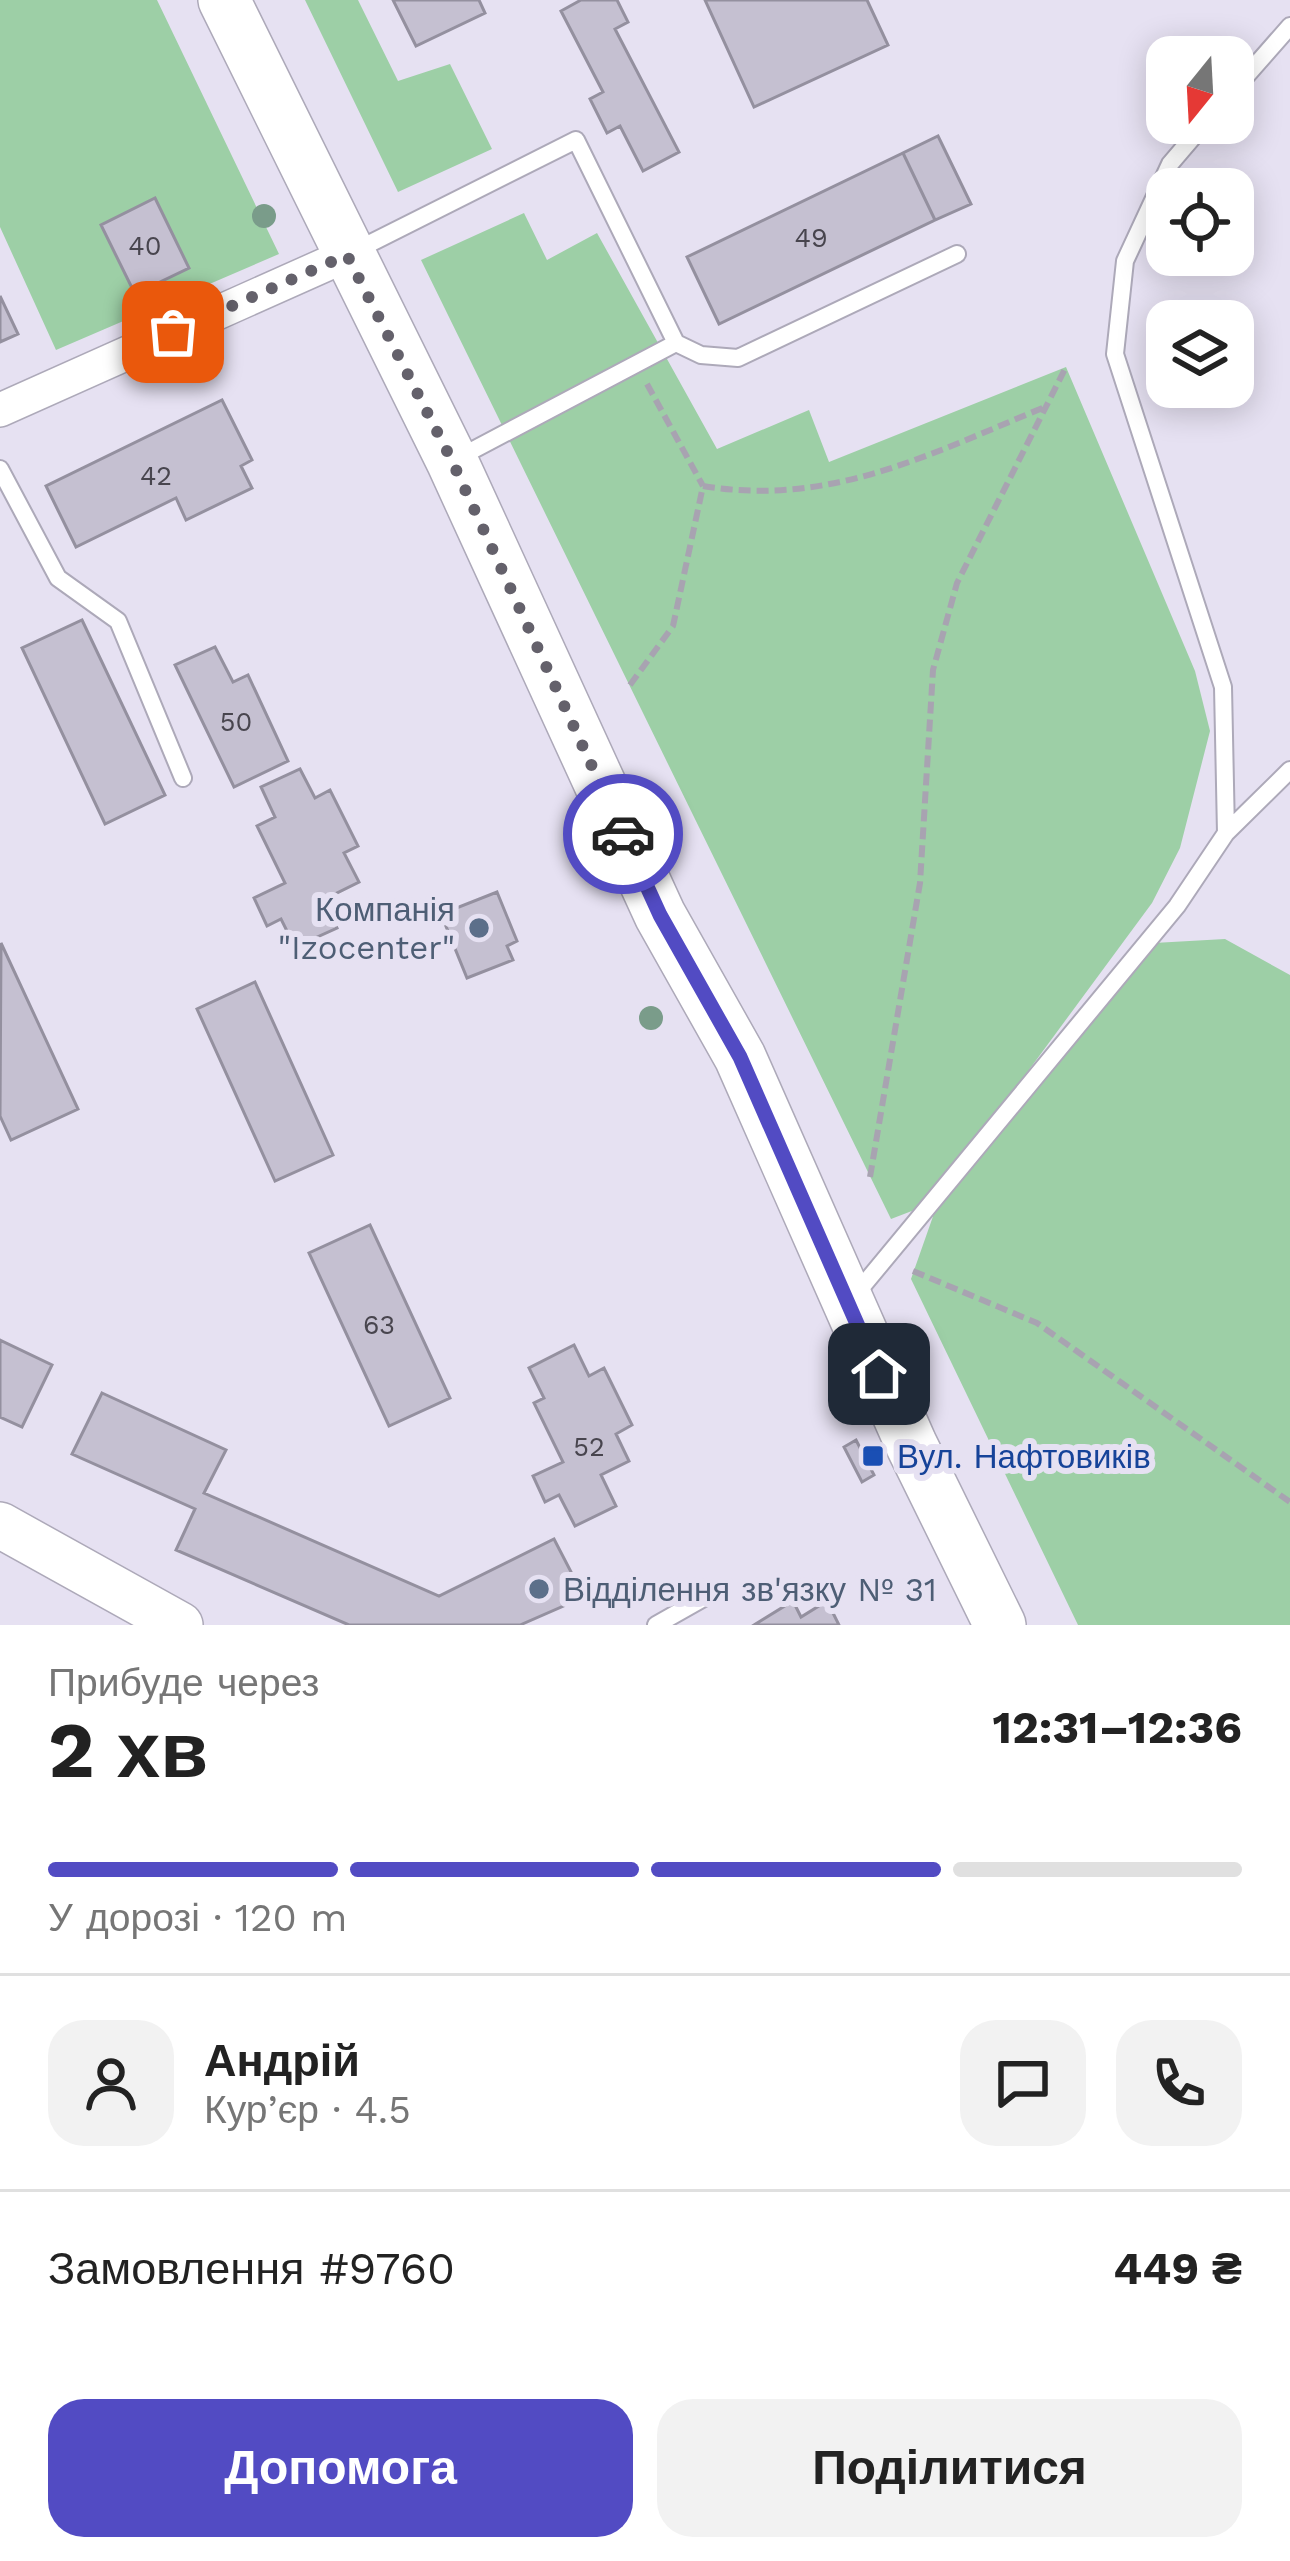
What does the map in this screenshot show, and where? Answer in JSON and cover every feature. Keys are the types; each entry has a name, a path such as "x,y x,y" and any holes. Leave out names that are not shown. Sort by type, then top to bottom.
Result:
{"main road":[{"path":"224,0 452,461 660,915 740,1057 848,1304 1000,1625"}],"street":[{"path":"0,410 347,255"},
{"path":"0,1526 162,1620"}],"lane":[{"path":"1254,67 1290,26"},
{"path":"347,255 576,140 676,344 701,355 738,358 957,254"},
{"path":"1187,144 1170,164 1126,261 1115,354 1223,687 1226,833"},
{"path":"452,461 676,344"},
{"path":"0,469 58,578 118,621 183,778"},
{"path":"848,1304 1177,906 1226,833 1290,770"},
{"path":"656,1625 716,1591"}],"path":[{"path":"630,686 673,626 703,486 636,365"},
{"path":"870,1178 920,883 933,670 957,583 1066,368"},
{"path":"703,486 754,495 865,481 1048,405"},
{"path":"913,1271 1037,1323 1290,1502"}],"green space":[{"path":"0,0 157,0 279,254 56,350 0,227"},
{"path":"305,0 358,0 398,81 450,64 492,149 398,192"},
{"path":"524,213 547,260 597,233 717,449 809,410 829,462 1066,367 1195,671 1210,731 1180,848 1152,903 930,1204 891,1219 421,260"},
{"path":"1225,939 1290,975 1290,1625 1078,1625 911,1279 937,1205 1154,943"}],"building":[{"path":"393,0 479,0 485,13 416,46"},
{"path":"581,0 617,0 628,22 615,29 679,152 643,171 620,126 607,133 590,99 603,92 561,11"},
{"path":"705,0 867,0 888,45 754,107"},
{"path":"938,136 971,204 935,220 903,153"},
{"path":"903,153 935,220 719,324 687,257"},
{"path":"155,198 189,268 135,294 101,225"},
{"path":"0,296 18,334 0,342"},
{"path":"222,400 252,460 241,466 252,488 186,520 176,498 76,547 46,486"},
{"path":"82,620 165,795 105,824 22,648"},
{"path":"215,647 233,682 248,675 288,761 234,787 175,665"},
{"path":"300,769 315,798 330,790 358,846 344,853 359,882 323,900 337,928 295,947 281,919 267,926 254,898 285,883 257,826 275,817 261,787"},
{"name":"Компанія \"Izocenter\"","path":"497,892 517,941 507,946 513,960 467,978 441,914"},
{"path":"1,943 78,1109 11,1140 0,1116"},
{"path":"255,982 333,1155 275,1181 197,1009"},
{"path":"370,1225 450,1398 389,1426 309,1253"},
{"path":"0,1340 52,1365 22,1427 0,1417"},
{"path":"574,1345 589,1376 604,1368 632,1425 616,1434 629,1461 601,1475 616,1506 575,1526 559,1495 545,1502 533,1476 563,1462 534,1403 544,1398 529,1368"},
{"path":"102,1393 226,1450 204,1493 439,1596 554,1539 584,1597 520,1625 349,1625 176,1550 195,1509 72,1454"},
{"path":"856,1440 874,1475 862,1482 844,1447"},
{"path":"793,1601 801,1617 827,1601 839,1625 754,1625"}],"way so far":[{"path":"173,332 347,255 452,461 623,834"}],"place":[{"name":"Компанія \"Izocenter\"","path":"479,928"},
{"name":"Вул. Нафтовиків","path":"873,1456"},
{"name":"Відділення зв'язку № 31","path":"539,1589"}],"route":[{"path":"623,834 660,915 740,1057 879,1374"}]}
